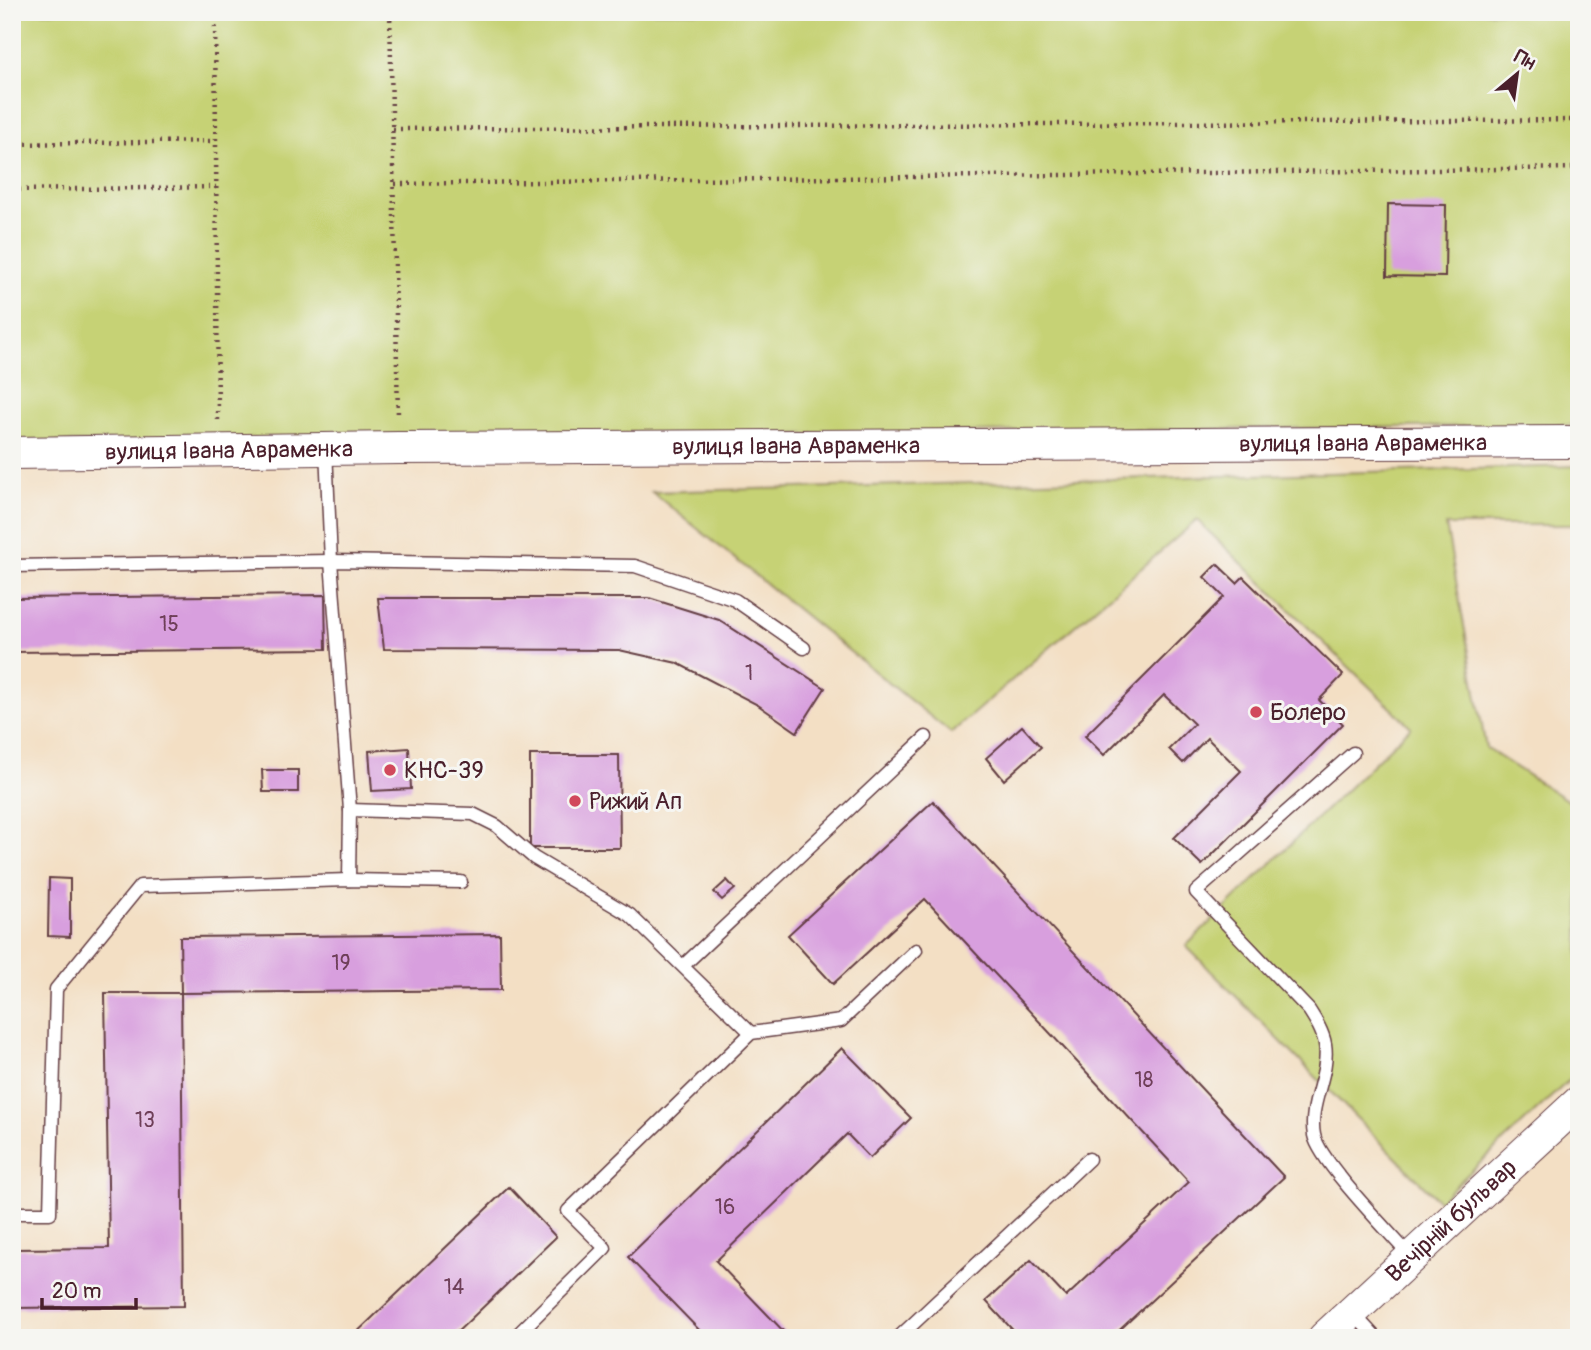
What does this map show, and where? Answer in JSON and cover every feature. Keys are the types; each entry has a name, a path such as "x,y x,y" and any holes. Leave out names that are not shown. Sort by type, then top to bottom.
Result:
{"street":[{"name":"вулиця Івана Авраменка","path":"12,453 399,448 1579,442"},
{"name":"Вечірній бульвар","path":"1324,1338 1579,1102"}],"lane":[{"path":"327,449 331,561 350,810 349,880"},
{"path":"12,566 331,561 635,565 735,600 804,649"},
{"path":"684,965 926,737"},
{"path":"1353,753 1196,892 1310,1010 1326,1045 1312,1117 1314,1137 1336,1171 1411,1257"},
{"path":"350,810 473,814 497,826 534,858 630,915 751,1033"},
{"path":"12,1213 50,1213 56,989 140,886 349,880 461,883"},
{"path":"514,1338 606,1248 568,1211 751,1033 841,1021 916,950"},
{"path":"898,1338 1088,1159"},
{"path":"1352,1312 1376,1338"}],"path":[{"path":"215,12 219,450"},
{"path":"390,12 399,448"},
{"path":"393,129 1579,120"},
{"path":"12,144 215,141"},
{"path":"394,184 1579,168"},
{"path":"12,190 216,187"}],"green space":[{"path":"12,12 1579,12 1579,425 12,443"},
{"path":"1579,466 1579,525 1446,525 1486,748 1579,808 1579,1071 1439,1201 1186,946 1411,727 1197,520 951,733 652,492"}],"building":[{"path":"1388,204 1446,205 1445,277 1387,276"},
{"name":"Болеро","path":"1217,564 1237,583 1243,577 1343,675 1319,700 1343,724 1202,865 1174,838 1241,771 1207,738 1183,763 1169,749 1194,724 1164,695 1104,755 1085,736 1224,597 1204,577"},
{"path":"325,595 326,649 12,652 12,598"},
{"path":"378,598 649,598 719,620 825,688 797,732 758,705 677,663 619,650 384,649"},
{"path":"1022,726 1041,747 1004,780 986,758"},
{"name":"КНС-39","path":"409,748 411,789 372,791 369,751"},
{"name":"Рижий Ап","path":"530,755 619,755 620,848 530,848"},
{"path":"262,770 298,770 298,792 263,792"},
{"path":"933,801 1284,1177 1111,1338 1020,1338 986,1301 1031,1260 1066,1297 1189,1182 925,899 833,984 788,935"},
{"path":"49,878 70,879 70,937 48,936"},
{"path":"727,880 735,889 722,900 714,892"},
{"path":"500,934 501,990 181,993 180,937"},
{"path":"105,993 181,993 184,1306 12,1308 12,1249 109,1248"},
{"path":"842,1048 911,1118 870,1158 847,1134 716,1261 790,1338 707,1338 628,1257"},
{"path":"509,1187 556,1237 451,1338 351,1338"}],"place":[{"name":"Болеро","path":"1256,712"},
{"name":"КНС-39","path":"390,770"},
{"name":"Рижий Ап","path":"575,801"}]}
